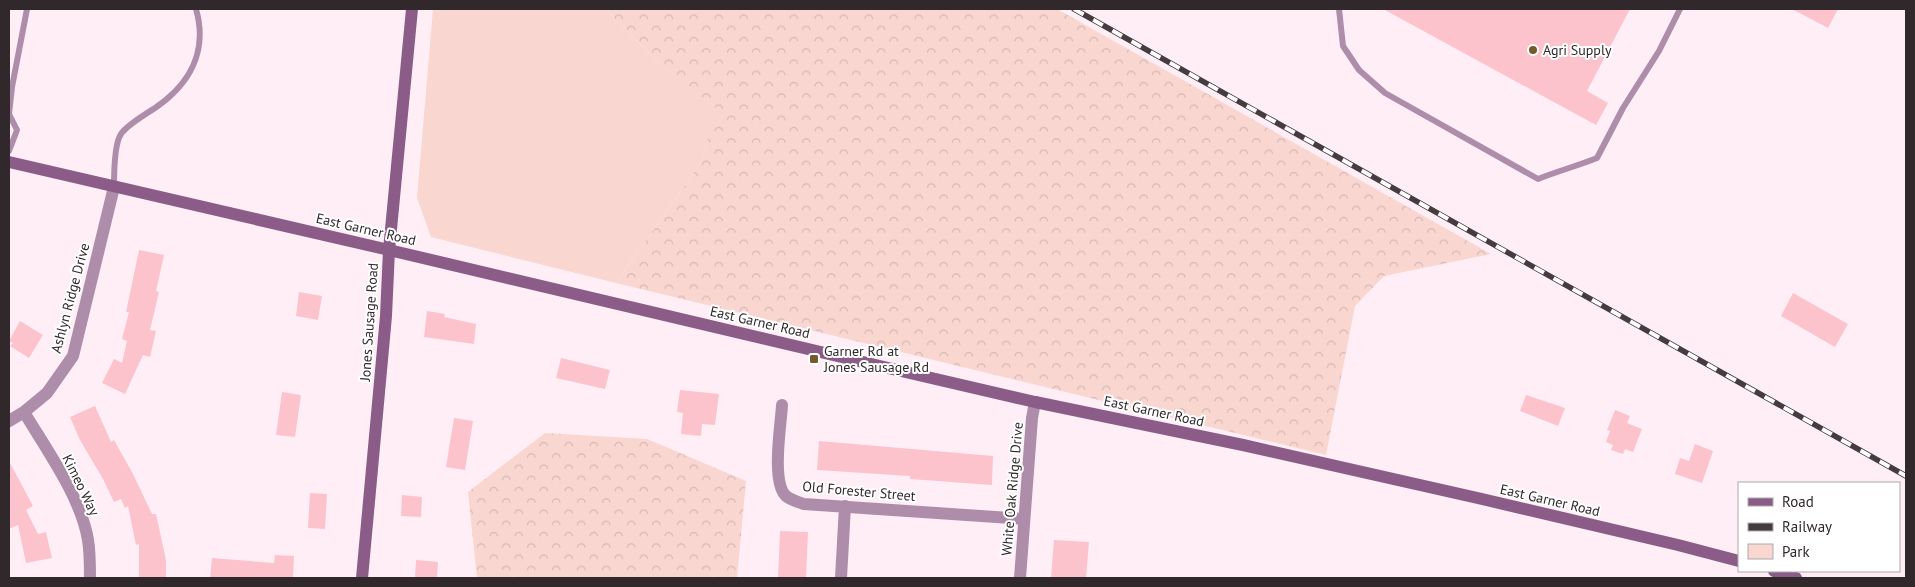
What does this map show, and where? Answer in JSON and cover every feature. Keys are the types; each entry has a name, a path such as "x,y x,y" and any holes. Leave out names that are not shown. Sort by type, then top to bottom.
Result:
{"main road":[{"name":"Jones Sausage Road","path":"362,578 385,326 389,250 412,9"},
{"name":"East Garner Road","path":"9,162 1035,402 1242,445 1659,540 1738,561"},
{"path":"1777,572 1796,578"}],"street":[{"name":"Ashlyn Ridge Drive","path":"9,421 24,412 47,393 73,356 114,187"},
{"name":"White Oak Ridge Drive","path":"1020,578 1032,418 1035,402"},
{"name":"Old Forester Street","path":"782,405 778,470 779,481 786,496 804,504 1024,519"},
{"name":"Kimeo Way","path":"24,412 62,475 82,516 88,540 90,578"},
{"path":"841,578 845,506"}],"lane":[{"path":"9,151 17,130 9,114 12,88 28,9"},
{"path":"114,187 114,161 121,134 170,97 191,71 200,47 200,23 196,9"},
{"path":"1339,9 1342,46 1359,70 1385,93 1538,179 1597,158 1623,108 1660,51 1680,9"}],"green space":[{"path":"433,9 605,9 657,61 717,108 702,161 616,283 431,237 417,198"},
{"path":"605,9 1057,9 1491,254 1384,276 1355,306 1326,455 616,283 702,161 716,108 657,61"},
{"path":"545,433 647,439 746,481 737,578 477,578 468,492"}],"building":[{"name":"Agri Supply","path":"1383,9 1630,9 1587,91 1608,103 1596,125"},
{"path":"1792,9 1838,9 1828,28"},
{"path":"139,250 164,255 156,291 159,292 150,330 156,331 150,357 143,355 125,394 102,383 114,359 122,363 127,341 122,339 129,312 126,312"},
{"path":"299,292 322,296 318,320 296,316"},
{"path":"1793,293 1848,324 1835,347 1781,316"},
{"path":"427,311 445,314 444,317 476,324 474,344 424,337"},
{"path":"20,321 43,335 29,358 10,346 13,343 9,341"},
{"path":"561,358 610,370 605,389 556,378"},
{"path":"680,390 719,394 715,425 702,424 701,436 681,434 683,413 677,412"},
{"path":"282,392 301,395 295,437 276,435"},
{"path":"1526,395 1565,408 1558,426 1520,411"},
{"path":"95,406 111,442 114,440 152,514 156,514 166,560 166,578 139,578 139,544 136,545 128,506 125,508 121,499 114,502 80,440 70,417"},
{"path":"1615,410 1630,416 1627,423 1642,429 1633,452 1625,449 1623,454 1611,450 1613,445 1606,442 1610,431 1607,430"},
{"path":"454,418 473,421 465,470 446,467"},
{"path":"819,441 993,456 992,485 910,479 910,476 817,470"},
{"path":"1695,444 1713,451 1702,483 1675,474 1680,458 1689,461"},
{"path":"9,461 33,506 26,510 38,534 46,532 52,558 26,563 18,525 9,529"},
{"path":"310,493 327,494 325,529 308,528"},
{"path":"402,495 422,497 421,517 401,516"},
{"path":"780,531 808,532 806,578 778,578"},
{"path":"1054,540 1089,542 1086,578 1051,578"},
{"path":"275,555 294,556 293,578 210,578 212,558 274,563"},
{"path":"416,560 438,562 437,578 415,578"}],"railway":[{"path":"1074,9 1906,476"}],"place":[{"name":"Agri Supply","path":"1533,50"},
{"name":"Garner Rd at Jones Sausage Rd","path":"814,359"}]}
